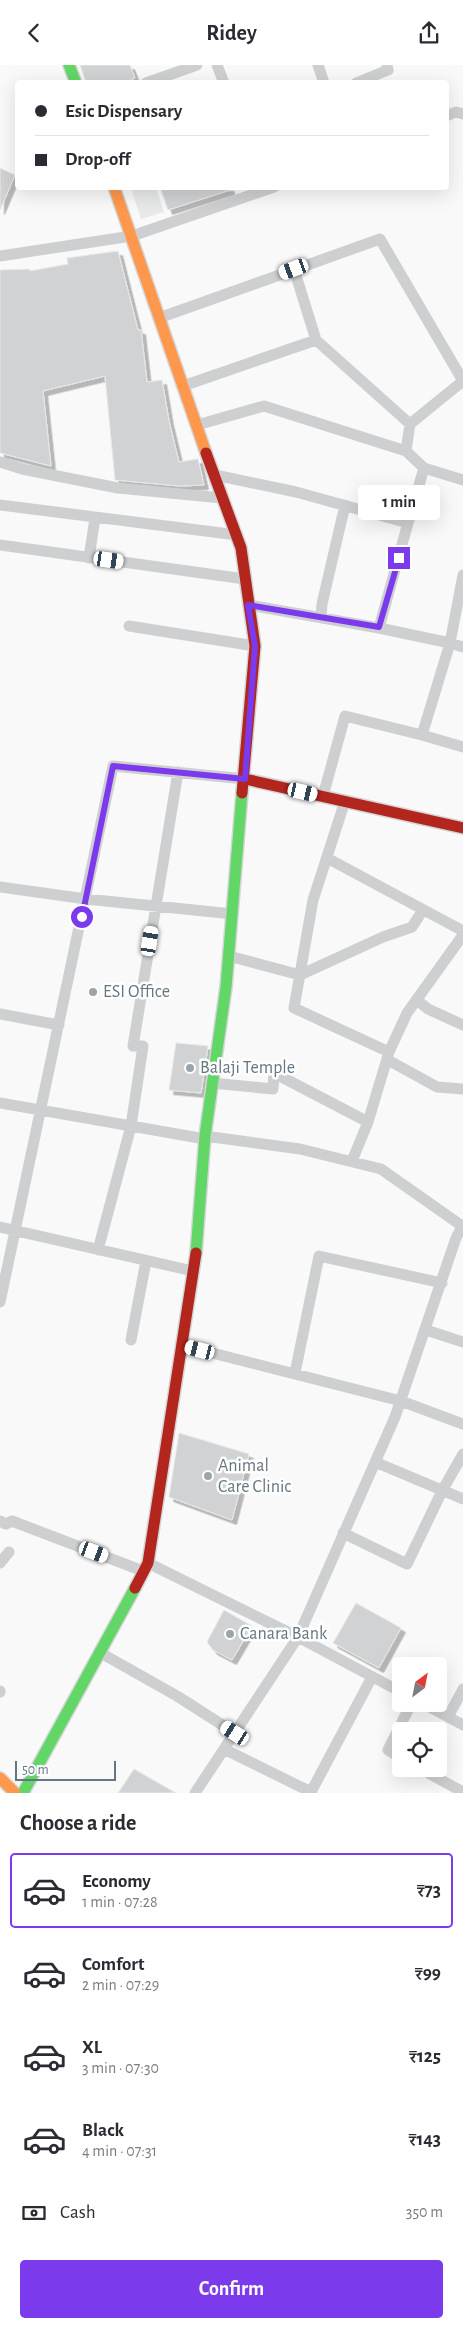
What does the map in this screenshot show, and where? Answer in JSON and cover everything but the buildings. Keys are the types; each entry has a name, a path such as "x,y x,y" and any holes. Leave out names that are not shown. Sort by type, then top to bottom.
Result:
{"main road":[{"path":"69,65 75,80"},
{"path":"23,1793 145,1567 198,1240 205,1137 229,956 255,646 241,547 222,498 115,190"},
{"path":"245,779 463,828"},
{"path":"0,1778 15,1793"}],"street":[{"path":"154,80 197,65"},
{"path":"218,65 223,80"},
{"path":"318,65 323,80"},
{"path":"363,80 388,70 387,65"},
{"path":"449,114 456,112 463,114"},
{"path":"0,256 132,237 265,190"},
{"path":"159,318 380,239 463,381 410,424 406,451"},
{"path":"294,269 316,340 410,424"},
{"path":"183,386 316,340"},
{"path":"197,425 264,406 406,451 424,468 458,479 463,469"},
{"path":"0,462 22,469 118,488 222,498"},
{"path":"379,627 424,468"},
{"path":"215,475 296,492 408,523"},
{"path":"0,505 237,535"},
{"path":"321,618 322,604 345,505"},
{"path":"89,558 95,518"},
{"path":"0,545 245,579"},
{"path":"422,735 450,643 463,575"},
{"path":"248,605 379,627 463,647"},
{"path":"130,626 255,646"},
{"path":"323,796 345,716 463,747"},
{"path":"0,1302 113,766 245,779"},
{"path":"98,1250 131,1126 143,1046 133,1045 178,773"},
{"path":"346,801 313,900 294,1008 388,1056 437,1087 463,1089"},
{"path":"327,858 463,931"},
{"path":"0,887 86,899 233,914"},
{"path":"229,956 300,975 383,937 412,927 423,910"},
{"path":"352,1161 368,1122 388,1056 408,1013 463,935"},
{"path":"417,1000 428,1009 463,1025"},
{"path":"0,1015 59,1025"},
{"path":"212,1083 273,1089 274,1073 368,1122"},
{"path":"0,1103 131,1126 300,1149 352,1161 380,1169 463,1226 460,1239 442,1283 401,1401 298,1637 195,1793"},
{"path":"0,1227 193,1271"},
{"path":"295,1373 319,1256 442,1283"},
{"path":"131,1340 146,1261"},
{"path":"426,1329 463,1342"},
{"path":"181,1345 401,1401 463,1424"},
{"path":"344,1533 407,1564 442,1491 463,1454"},
{"path":"375,1462 463,1499"},
{"path":"0,1521 6,1524 12,1521 145,1567 298,1637 392,1687"},
{"path":"0,1563 9,1552"},
{"path":"99,1652 177,1696 235,1733"},
{"path":"224,1749 312,1793 372,1677"},
{"path":"448,1717 463,1689"},
{"path":"441,1713 463,1725"},
{"path":"392,1742 388,1750 392,1752"},
{"path":"436,1777 463,1792"}],"shaded area":[{"path":"132,190 157,190 164,212 141,219"}],"traffic: fast":[{"path":"69,65 75,80"},
{"path":"196,1253 205,1136 226,987 242,793"},
{"path":"23,1793 135,1588"}],"traffic: slow":[{"path":"115,190 206,453"},
{"path":"0,1778 15,1793"}],"traffic: jam":[{"path":"206,453 241,548 255,646 242,793"},
{"path":"245,779 463,828"},
{"path":"135,1588 148,1563 196,1253"}],"place":[{"name":"ESI Office","path":"93,992"},
{"name":"Balaji Temple","path":"190,1068"},
{"name":"Animal Care Clinic","path":"208,1476"},
{"name":"Canara Bank","path":"230,1634"}],"route":[{"path":"82,917 113,766 245,779 255,646 248,605 379,627 399,558"}]}
